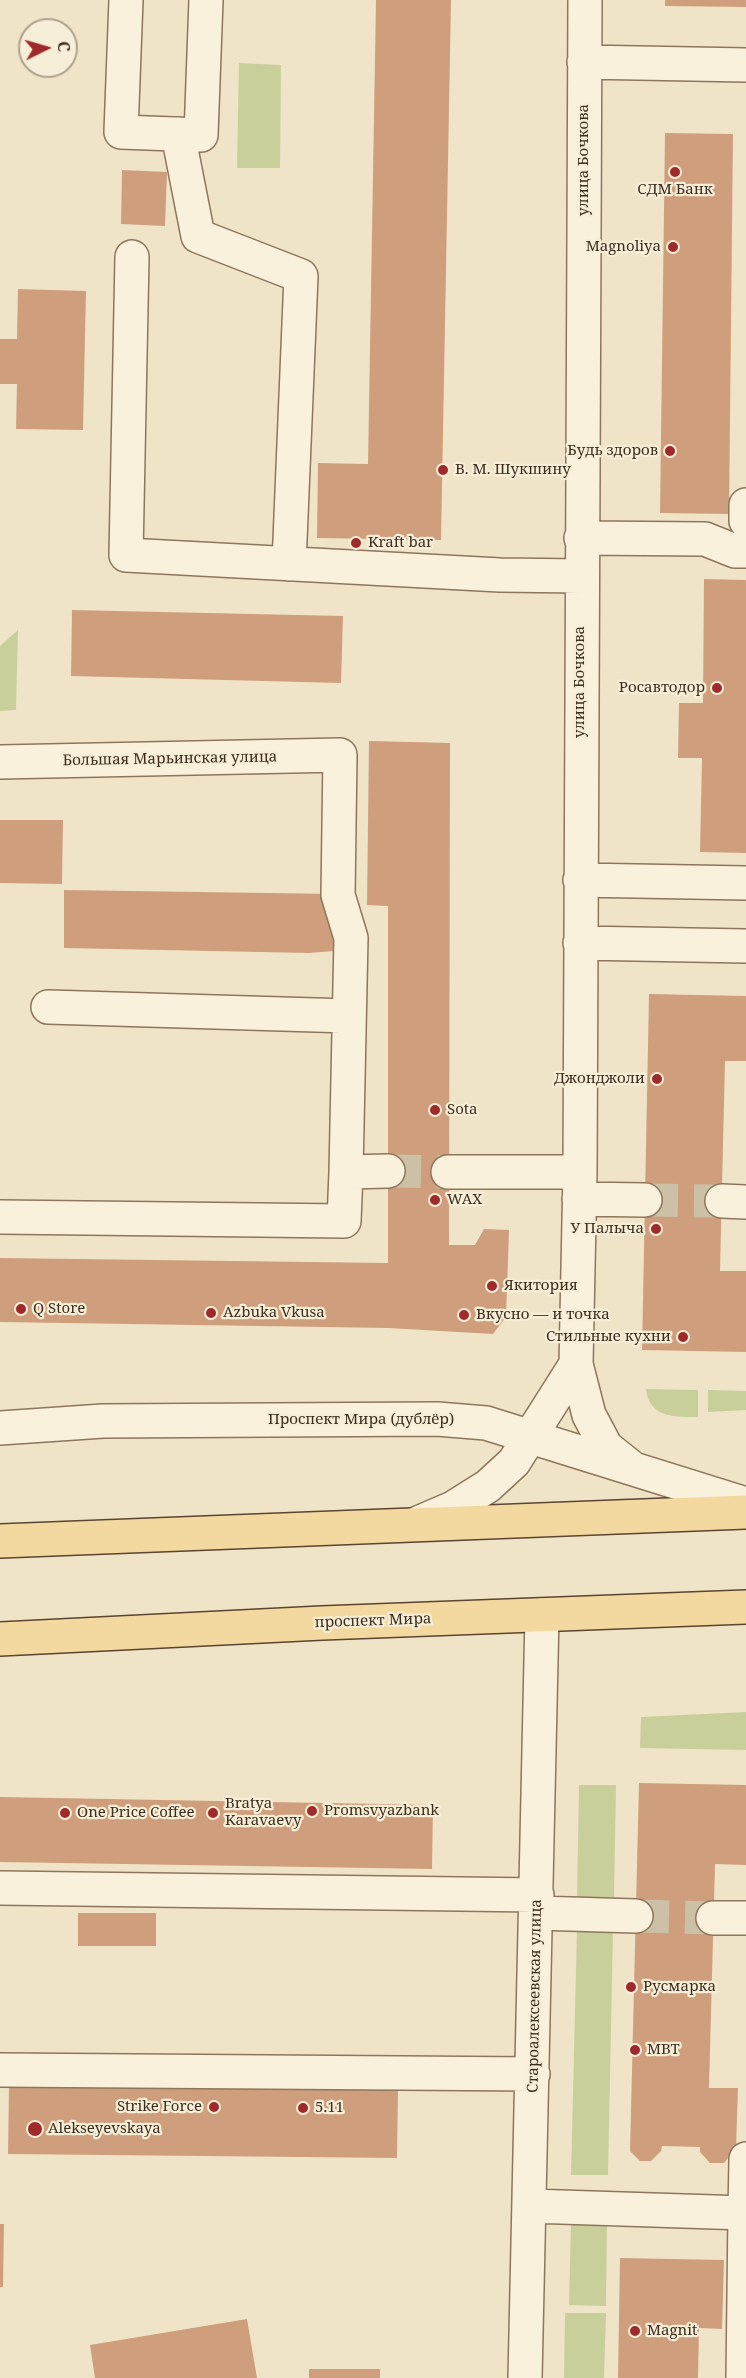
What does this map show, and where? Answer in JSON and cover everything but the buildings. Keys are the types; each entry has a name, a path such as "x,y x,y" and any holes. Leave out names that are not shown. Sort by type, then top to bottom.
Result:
{"main road":[{"path":"0,1540 746,1512"},
{"name":"проспект Мира","path":"0,1639 746,1607"}],"street":[{"path":"126,0 121,132 201,135 206,0"},
{"name":"улица Бочкова","path":"585,0 580,1185 576,1364 589,1415 597,1431 606,1447 631,1467"},
{"path":"584,62 746,65"},
{"path":"178,134 198,236 301,276 290,564"},
{"path":"132,257 126,555 581,576"},
{"path":"746,505 746,521"},
{"path":"581,538 705,539 735,551 746,551"},
{"name":"Большая Марьинская улица","path":"0,762 340,755 338,895 351,938 349,1016"},
{"path":"580,880 746,883"},
{"path":"580,943 746,946"},
{"path":"0,1217 344,1221 349,1016 48,1007"},
{"path":"346,1172 388,1171"},
{"path":"448,1172 580,1185 645,1200"},
{"path":"418,1523 453,1508 488,1486 514,1462 576,1364"},
{"name":"Проспект Мира (дублёр)","path":"0,1428 103,1421 437,1419 486,1424 529,1435 746,1504"},
{"name":"Староалексеевская улица","path":"525,2378 542,1614"},
{"path":"0,1888 537,1904 636,1916"},
{"path":"713,1918 746,1918"},
{"path":"0,2070 533,2074"},
{"path":"743,2378 746,2159"},
{"path":"530,2206 745,2213"}],"green space":[{"path":"239,63 281,65 280,168 237,168"},
{"path":"18,630 16,710 0,711 0,646"},
{"path":"646,1389 698,1390 698,1417 672,1416 658,1411 648,1399"},
{"path":"708,1390 746,1391 746,1410 708,1412"},
{"path":"746,1712 746,1750 640,1748 641,1717"},
{"path":"579,1785 616,1785 614,1898 577,1897"},
{"path":"577,1929 613,1930 608,2175 571,2175"},
{"path":"571,2221 607,2222 606,2306 569,2305"},
{"path":"565,2313 606,2313 604,2378 564,2378"}],"tunnel":[{"path":"388,1171 448,1172"},
{"path":"645,1200 722,1201"},
{"path":"636,1916 713,1918"}],"place":[{"name":"СДМ Банк","path":"675,172"},
{"name":"Magnoliya","path":"673,247"},
{"name":"Будь здоров","path":"670,451"},
{"name":"В. М. Шукшину","path":"443,470"},
{"name":"Kraft bar","path":"356,543"},
{"name":"Росавтодор","path":"717,688"},
{"name":"Джонджоли","path":"657,1079"},
{"name":"Sota","path":"435,1110"},
{"name":"WAX","path":"435,1200"},
{"name":"У Палыча","path":"656,1229"},
{"name":"Якитория","path":"492,1286"},
{"name":"Q Store","path":"21,1309"},
{"name":"Azbuka Vkusa","path":"211,1313"},
{"name":"Вкусно — и точка","path":"464,1315"},
{"name":"Стильные кухни","path":"683,1337"},
{"name":"Promsvyazbank","path":"312,1811"},
{"name":"One Price Coffee","path":"65,1813"},
{"name":"Bratya Karavaevy","path":"213,1813"},
{"name":"Русмарка","path":"631,1987"},
{"name":"MBT","path":"635,2050"},
{"name":"Strike Force","path":"214,2107"},
{"name":"5.11","path":"303,2108"},
{"name":"Alekseyevskaya","path":"35,2129"},
{"name":"Magnit","path":"635,2331"}]}
